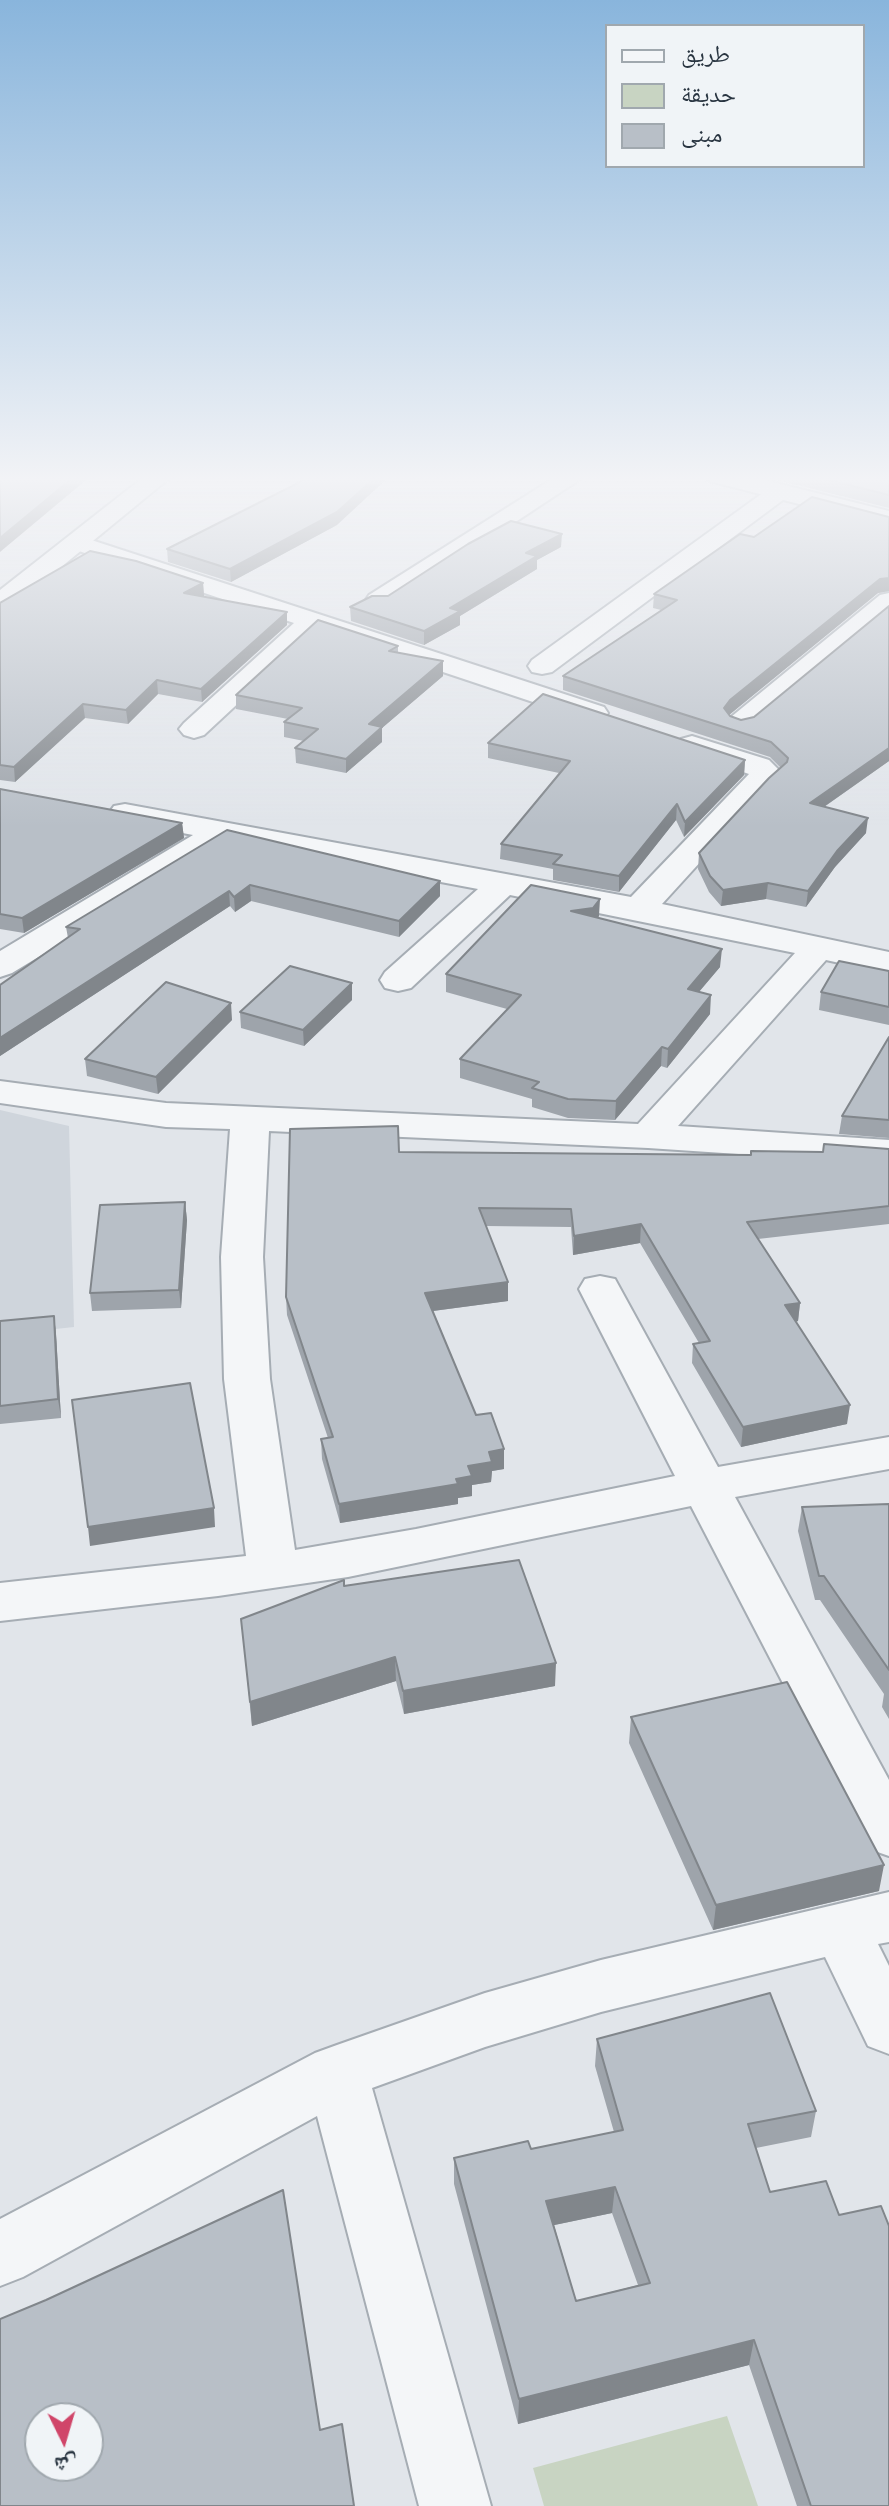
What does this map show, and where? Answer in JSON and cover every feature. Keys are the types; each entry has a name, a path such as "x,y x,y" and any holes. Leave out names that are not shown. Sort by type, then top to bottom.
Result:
{"street":[{"path":"231,593 622,722"},
{"path":"378,601 391,593"},
{"path":"542,666 642,593"},
{"path":"741,723 889,601"},
{"path":"194,729 313,620"},
{"path":"639,909 754,784 769,775 758,766 666,737"},
{"path":"88,807 639,909 889,963"},
{"path":"0,966 223,831"},
{"path":"398,980 503,884"},
{"path":"648,1136 819,947"},
{"path":"0,1092 166,1115 648,1136 889,1152"},
{"path":"250,1119 242,1257 247,1379 273,1571"},
{"path":"600,1289 889,1833"},
{"path":"0,1602 273,1571 421,1546 704,1487 889,1453"},
{"path":"0,2254 337,2073 485,2020 601,1986 865,1923 889,2027"},
{"path":"337,2073 455,2506"}],"shaded area":[{"path":"0,1110 69,1126 74,1327 0,1335"}],"green space":[{"path":"727,2416 758,2506 544,2506 533,2468"}],"building":[{"path":"17,593 184,593 287,612 201,689 157,680 126,710 83,704 14,767 0,765 0,603"},
{"path":"393,593 475,593 450,608 460,611 424,631 350,607 372,596"},
{"path":"863,593 730,700 724,708 730,716 741,720 754,717 889,606 889,748 810,803 868,818 837,851 808,891 768,883 723,890 710,876 699,853 787,762 788,758 771,742 563,676 677,600 654,594"},
{"path":"318,620 398,646 389,651 443,661 369,724 382,727 346,759 295,748 318,729 284,722 302,708 236,695"},
{"path":"543,694 745,760 685,822 677,804 619,876 553,864 562,855 501,844 570,761 488,743"},
{"path":"0,789 182,823 22,918 0,914"},
{"path":"227,830 440,881 399,921 250,885 234,897 229,891 0,1038 0,985 80,929 66,927"},
{"path":"531,885 600,899 593,908 571,911 722,949 688,989 711,995 668,1049 662,1047 616,1101 568,1099 532,1088 539,1082 460,1059 521,995 446,974"},
{"path":"839,961 889,971 889,1007 821,992"},
{"path":"290,966 352,983 303,1030 240,1012"},
{"path":"166,982 231,1003 156,1077 85,1059"},
{"path":"889,1037 889,1120 842,1116"},
{"path":"398,1126 399,1152 751,1155 751,1151 823,1152 824,1144 889,1149 889,1206 747,1222 800,1303 785,1305 850,1405 743,1427 693,1344 710,1341 641,1224 574,1236 571,1209 479,1208 508,1282 425,1293 476,1415 491,1413 504,1449 489,1452 492,1462 468,1466 472,1476 456,1479 458,1484 339,1504 321,1439 333,1437 286,1297 290,1129"},
{"path":"185,1202 179,1290 90,1293 100,1205"},
{"path":"54,1316 58,1399 0,1406 0,1321"},
{"path":"190,1383 214,1508 88,1527 72,1400"},
{"path":"889,1504 889,1670 824,1576 819,1576 802,1507"},
{"path":"519,1560 556,1663 403,1691 395,1657 250,1702 241,1619 344,1580 344,1586"},
{"path":"787,1682 884,1865 716,1905 631,1717"},
{"path":"770,1993 816,2111 748,2124 770,2192 826,2181 839,2215 881,2206 889,2226 889,2506 811,2506 754,2340 519,2399 454,2158 528,2141 531,2149 623,2130 597,2039","holes":["615,2187 650,2283 576,2301 546,2201"]},
{"path":"283,2190 320,2430 342,2424 354,2506 0,2506 0,2319"}]}
